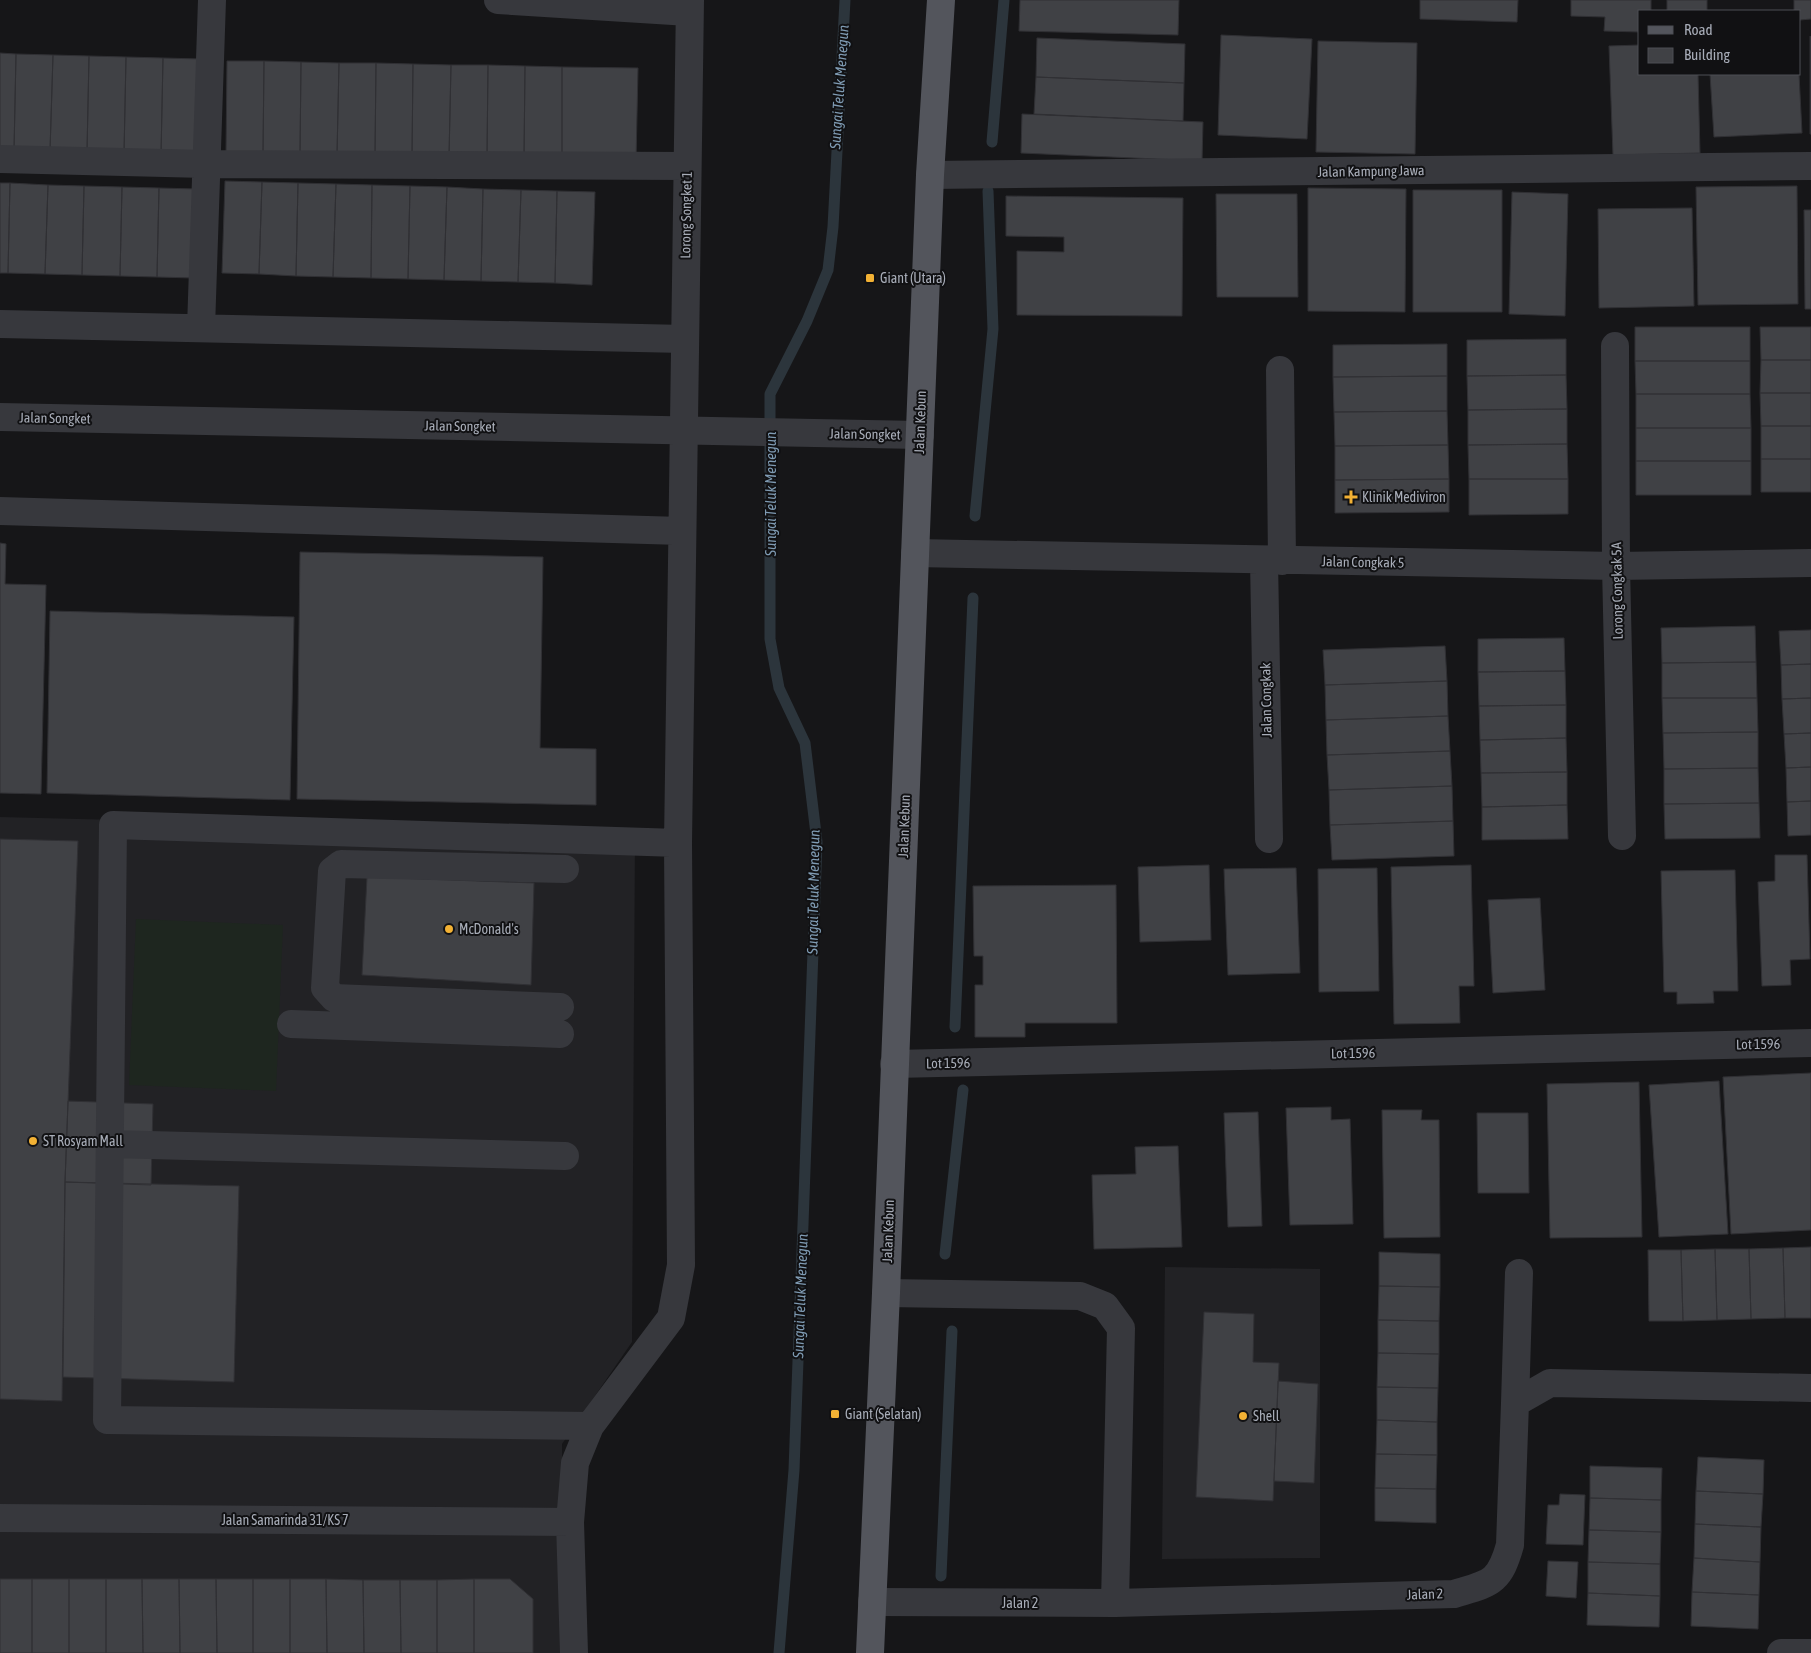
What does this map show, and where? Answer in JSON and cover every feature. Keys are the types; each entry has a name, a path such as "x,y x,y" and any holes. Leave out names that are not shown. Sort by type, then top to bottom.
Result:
{"main road":[{"name":"Jalan Kebun","path":"870,1653 930,175 942,0"}],"street":[{"path":"201,328 212,0"},
{"path":"514,0 689,6"},
{"name":"Lorong Songket 1","path":"574,1653 570,1522 575,1463 590,1426 671,1318 681,1265 678,843 689,6"},
{"path":"0,158 206,164 687,166"},
{"name":"Jalan Kampung Jawa","path":"930,175 1811,166"},
{"path":"0,324 685,339"},
{"name":"Lorong Congkak 5A","path":"1615,346 1616,566 1622,836"},
{"name":"Jalan Congkak","path":"1269,839 1273,560 1280,370"},
{"name":"Jalan Songket","path":"0,417 920,435"},
{"path":"0,511 682,531"},
{"name":"Jalan Congkak 5","path":"915,553 1616,566 1811,562"},
{"path":"590,1426 107,1420 113,825 678,843"},
{"path":"560,1007 334,998 325,988 332,871 341,864 565,869"},
{"path":"291,1024 560,1034"},
{"name":"Lot 1596","path":"894,1064 1811,1043"},
{"path":"110,1144 565,1156"},
{"name":"Jalan 2","path":"872,1602 1115,1603 1454,1594 1488,1584 1504,1566 1510,1545 1519,1273"},
{"path":"886,1293 1080,1296 1105,1306 1120,1328 1115,1603"},
{"path":"1514,1403 1550,1383 1811,1388"},
{"name":"Jalan Samarinda 31/KS 7","path":"0,1518 570,1522"},
{"path":"1781,1653 1811,1653"}],"shaded area":[{"path":"0,817 635,833 632,1342 562,1444 564,1653 0,1653"},
{"path":"136,919 283,925 276,1091 129,1085"},
{"path":"1165,1267 1320,1269 1320,1558 1162,1559"}],"building":[{"path":"1020,0 1179,0 1178,35 1019,31"},
{"path":"1420,0 1518,0 1517,22 1420,19"},
{"path":"1571,0 1651,0 1651,10 1638,10 1638,32 1604,31 1605,17 1571,16"},
{"path":"1667,0 1707,0 1707,10 1667,10"},
{"path":"1794,0 1811,0 1811,19 1801,20 1801,10 1794,10"},
{"path":"1221,35 1312,39 1307,139 1218,135"},
{"path":"1811,37 1811,134 1810,134"},
{"path":"1037,38 1185,44 1184,83 1036,77"},
{"path":"1318,41 1417,43 1415,154 1316,152"},
{"path":"1638,45 1638,75 1698,75 1700,153 1613,155 1609,46"},
{"path":"0,53 16,54 14,151 0,150"},
{"path":"16,54 53,55 50,151 14,151"},
{"path":"53,55 89,56 87,152 50,151"},
{"path":"89,56 126,57 124,154 87,152"},
{"path":"126,57 163,58 161,155 124,154"},
{"path":"163,58 200,59 198,156 161,155"},
{"path":"227,61 264,61 263,153 226,153"},
{"path":"264,61 301,62 300,154 263,153"},
{"path":"301,62 339,63 337,155 300,154"},
{"path":"339,63 376,63 375,155 337,155"},
{"path":"376,63 413,64 412,156 375,155"},
{"path":"413,64 451,65 449,157 412,156"},
{"path":"451,65 488,65 487,157 449,157"},
{"path":"488,65 525,66 524,158 487,157"},
{"path":"525,66 562,67 562,159 524,158"},
{"path":"562,67 638,68 636,160 562,159"},
{"path":"1710,75 1799,75 1802,133 1714,137"},
{"path":"1036,77 1184,83 1183,121 1034,114"},
{"path":"1022,114 1203,122 1202,161 1021,153"},
{"path":"225,181 262,182 259,274 222,273"},
{"path":"262,182 298,183 296,276 259,274"},
{"path":"0,183 10,183 8,273 0,273"},
{"path":"10,183 48,185 45,274 8,273"},
{"path":"298,183 336,184 333,277 296,276"},
{"path":"336,184 372,185 371,278 333,277"},
{"path":"48,185 84,186 82,275 45,274"},
{"path":"372,185 410,186 408,279 371,278"},
{"path":"84,186 122,187 120,276 82,275"},
{"path":"410,186 447,187 444,280 408,279"},
{"path":"1797,186 1798,304 1698,305 1696,187"},
{"path":"122,187 159,188 157,277 120,276"},
{"path":"447,187 483,189 481,281 444,280"},
{"path":"159,188 196,189 194,278 157,277"},
{"path":"1308,188 1406,189 1405,312 1308,311"},
{"path":"483,189 521,190 518,282 481,281"},
{"path":"521,190 557,191 555,283 518,282"},
{"path":"1413,190 1502,190 1502,312 1413,312"},
{"path":"557,191 595,192 592,285 555,283"},
{"path":"1512,192 1568,194 1565,316 1509,314"},
{"path":"1216,194 1297,194 1298,297 1217,297"},
{"path":"1006,196 1183,198 1182,316 1017,315 1017,251 1064,252 1064,237 1006,236"},
{"path":"1692,208 1694,306 1599,308 1598,209"},
{"path":"1804,210 1811,210 1811,309 1805,309"},
{"path":"1635,327 1750,327 1750,361 1635,361"},
{"path":"1760,327 1811,327 1811,360 1761,360"},
{"path":"1566,339 1566,375 1467,376 1467,340"},
{"path":"1447,344 1447,376 1333,377 1333,345"},
{"path":"1761,360 1811,360 1811,393 1760,393"},
{"path":"1635,361 1750,361 1750,394 1636,394"},
{"path":"1566,375 1567,409 1468,410 1467,376"},
{"path":"1447,376 1447,411 1334,412 1333,377"},
{"path":"1760,393 1811,393 1811,426 1761,426"},
{"path":"1636,394 1750,394 1751,428 1636,428"},
{"path":"1567,409 1567,444 1468,445 1468,410"},
{"path":"1447,411 1448,445 1335,446 1334,412"},
{"path":"1761,426 1811,426 1811,459 1761,459"},
{"path":"1636,428 1751,428 1751,461 1636,461"},
{"path":"1567,444 1568,479 1469,479 1468,445"},
{"path":"1448,445 1449,479 1335,480 1335,446"},
{"path":"1761,459 1811,459 1811,492 1761,492"},
{"path":"1636,461 1751,461 1751,495 1636,495"},
{"path":"1449,479 1449,512 1335,513 1335,480"},
{"path":"1469,479 1568,479 1568,514 1469,515"},
{"path":"0,543 6,544 5,584 46,585 41,794 0,793"},
{"path":"300,552 543,557 540,748 596,749 596,805 297,799"},
{"path":"50,611 294,617 290,800 47,793"},
{"path":"1755,626 1756,662 1662,663 1661,628"},
{"path":"1811,630 1811,664 1781,665 1779,631"},
{"path":"1564,638 1565,671 1478,672 1478,639"},
{"path":"1445,646 1447,681 1325,685 1323,650"},
{"path":"1756,662 1757,698 1662,698 1662,663"},
{"path":"1811,664 1811,698 1782,699 1781,665"},
{"path":"1565,671 1566,705 1479,706 1478,672"},
{"path":"1447,681 1448,716 1326,720 1325,685"},
{"path":"1662,698 1757,698 1758,732 1663,733"},
{"path":"1811,698 1811,733 1784,734 1782,699"},
{"path":"1566,705 1566,738 1480,740 1479,706"},
{"path":"1448,716 1450,751 1327,755 1326,720"},
{"path":"1758,732 1758,768 1664,769 1663,733"},
{"path":"1811,733 1811,767 1786,768 1784,734"},
{"path":"1566,738 1567,772 1481,773 1480,740"},
{"path":"1450,751 1452,786 1329,790 1327,755"},
{"path":"1811,767 1811,801 1787,802 1786,768"},
{"path":"1758,768 1759,803 1664,804 1664,769"},
{"path":"1567,772 1567,805 1482,807 1481,773"},
{"path":"1452,786 1453,821 1330,825 1329,790"},
{"path":"1811,801 1811,835 1788,836 1787,802"},
{"path":"1759,803 1760,838 1665,839 1664,804"},
{"path":"1567,805 1568,839 1482,840 1482,807"},
{"path":"1453,821 1454,856 1332,860 1330,825"},
{"name":"ST Rosyam Mall","path":"0,839 78,841 65,1182 62,1401 0,1399"},
{"path":"1775,855 1807,855 1810,959 1790,960 1791,985 1762,986 1758,882 1775,881"},
{"path":"1209,865 1211,940 1140,942 1138,867"},
{"path":"1471,865 1474,986 1459,986 1460,1023 1394,1024 1391,867"},
{"path":"1296,868 1300,973 1228,975 1224,869"},
{"path":"1377,868 1379,991 1319,992 1318,869"},
{"path":"1735,870 1738,991 1713,991 1714,1003 1677,1004 1677,992 1664,992 1661,871"},
{"name":"McDonald's","path":"367,877 534,883 531,985 362,975"},
{"path":"1116,885 1117,1023 1025,1023 1025,1037 975,1037 975,985 983,985 983,956 974,956 973,886"},
{"path":"1540,898 1545,990 1493,993 1488,900"},
{"path":"1811,1073 1811,1230 1731,1234 1723,1077"},
{"path":"1719,1081 1728,1234 1659,1237 1649,1085"},
{"path":"1639,1082 1642,1237 1550,1238 1547,1084"},
{"path":"68,1101 153,1104 151,1185 65,1182"},
{"path":"1331,1107 1331,1120 1350,1119 1353,1224 1290,1225 1286,1108"},
{"path":"1382,1110 1422,1110 1421,1120 1439,1120 1440,1237 1384,1238"},
{"path":"1258,1112 1262,1226 1228,1227 1224,1113"},
{"path":"1477,1113 1528,1113 1529,1193 1478,1193"},
{"path":"1178,1146 1182,1247 1094,1249 1092,1175 1136,1174 1135,1147"},
{"path":"65,1182 239,1186 234,1382 63,1377"},
{"path":"1811,1247 1811,1318 1785,1318 1783,1248"},
{"path":"1783,1248 1785,1318 1751,1319 1749,1249"},
{"path":"1715,1249 1749,1249 1751,1319 1717,1320"},
{"path":"1715,1249 1717,1320 1683,1321 1681,1250"},
{"path":"1648,1250 1681,1250 1683,1321 1649,1321"},
{"path":"1379,1252 1440,1254 1440,1287 1379,1286"},
{"path":"1379,1286 1440,1287 1439,1321 1378,1320"},
{"path":"1204,1312 1254,1314 1253,1362 1279,1363 1273,1501 1196,1497"},
{"path":"1378,1320 1439,1321 1439,1354 1378,1353"},
{"path":"1378,1353 1439,1354 1438,1388 1377,1387"},
{"path":"1278,1381 1318,1384 1314,1483 1274,1481"},
{"path":"1377,1387 1438,1388 1437,1422 1377,1420"},
{"path":"1377,1420 1437,1422 1437,1455 1376,1454"},
{"path":"1376,1454 1437,1455 1436,1489 1375,1488"},
{"path":"1698,1457 1764,1460 1763,1494 1696,1491"},
{"path":"1590,1466 1662,1468 1661,1500 1590,1498"},
{"path":"1375,1488 1436,1489 1436,1523 1375,1521"},
{"path":"1696,1491 1763,1494 1761,1527 1695,1524"},
{"path":"1560,1494 1585,1495 1583,1545 1546,1544 1548,1505 1559,1505"},
{"path":"1590,1498 1661,1500 1661,1532 1589,1530"},
{"path":"1695,1524 1761,1527 1760,1562 1694,1558"},
{"path":"1589,1530 1661,1532 1660,1564 1588,1562"},
{"path":"1694,1558 1760,1562 1759,1595 1692,1592"},
{"path":"1548,1561 1578,1562 1576,1598 1546,1596"},
{"path":"1588,1562 1660,1564 1660,1596 1588,1593"},
{"path":"0,1579 32,1579 32,1653 0,1653"},
{"path":"32,1579 69,1579 69,1653 32,1653"},
{"path":"69,1579 106,1579 106,1653 69,1653"},
{"path":"106,1579 142,1579 143,1653 106,1653"},
{"path":"142,1579 179,1579 180,1653 143,1653"},
{"path":"179,1579 216,1579 217,1653 180,1653"},
{"path":"216,1579 253,1579 253,1653 217,1653"},
{"path":"253,1579 290,1579 290,1653 253,1653"},
{"path":"290,1579 326,1579 327,1653 290,1653"},
{"path":"326,1579 363,1580 364,1653 327,1653"},
{"path":"474,1579 510,1579 533,1599 533,1653 474,1653"},
{"path":"474,1579 474,1653 437,1653 437,1580"},
{"path":"363,1580 400,1580 401,1653 364,1653"},
{"path":"400,1580 437,1580 437,1653 401,1653"},
{"path":"1692,1592 1759,1595 1758,1629 1691,1626"},
{"path":"1588,1593 1660,1596 1659,1627 1587,1625"}],"waterway":[{"name":"Sungai Teluk Menegun","path":"779,1653 794,1470 817,842 805,743 779,688 770,639 770,394 807,321 828,270 833,227 845,0"},
{"path":"992,142 1004,0"},
{"path":"975,516 993,329 988,191"},
{"path":"955,1027 973,598"},
{"path":"945,1254 963,1090"},
{"path":"941,1576 952,1331"}],"place":[{"name":"Giant (Utara)","path":"870,278"},
{"name":"Klinik Mediviron","path":"1351,497"},
{"name":"McDonald's","path":"449,929"},
{"name":"ST Rosyam Mall","path":"33,1141"},
{"name":"Giant (Selatan)","path":"835,1414"},
{"name":"Shell","path":"1243,1416"}]}
